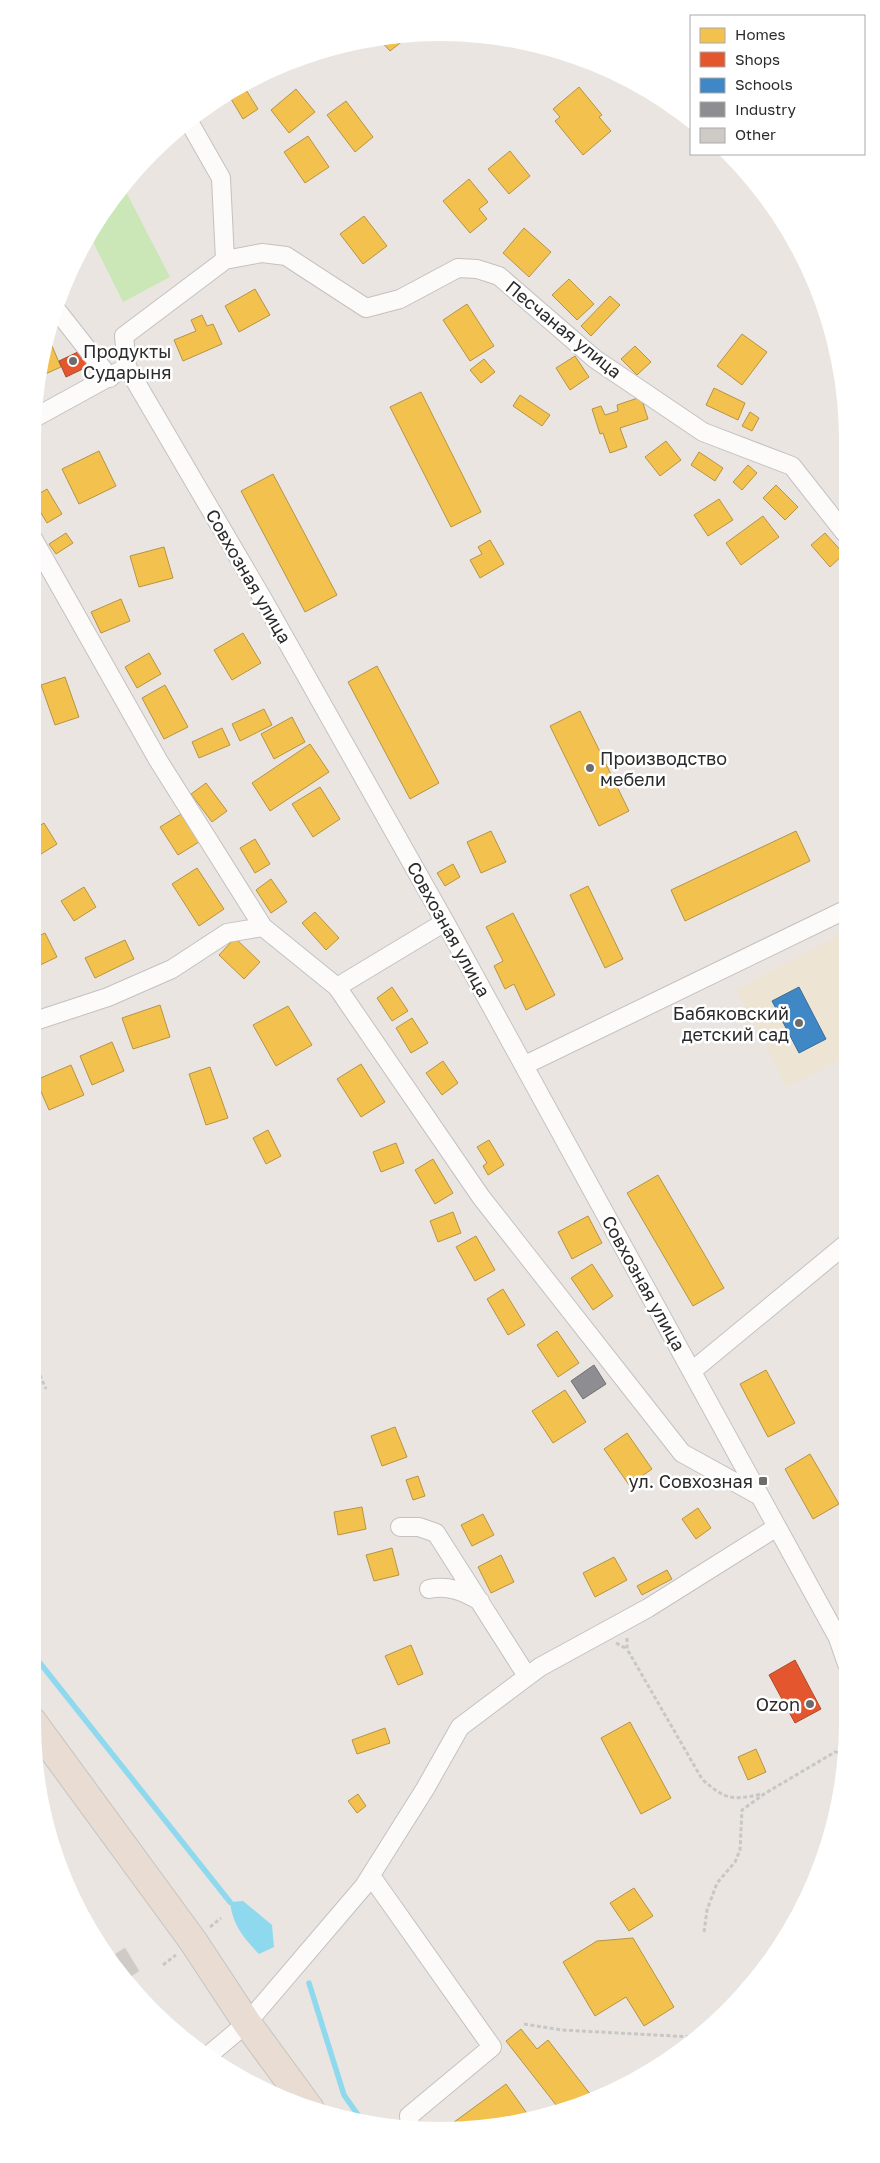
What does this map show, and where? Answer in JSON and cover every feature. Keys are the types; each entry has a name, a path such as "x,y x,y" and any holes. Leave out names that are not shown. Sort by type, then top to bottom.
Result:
{"highway":[{"path":"41,1734 192,1941 247,2023 301,2097"}],"street":[{"path":"42,414 127,368 124,336 225,260 221,178 192,128"},
{"name":"Песчаная улица","path":"225,260 262,253 286,256 366,308 400,299 458,268 476,269 499,276 595,359 703,432 792,466 839,526"},
{"path":"61,316 110,378"},
{"name":"Совхозная улица","path":"127,368 264,601 446,922 839,1641"},
{"path":"41,553 158,760 263,927 337,987 481,1197 682,1453 760,1496"},
{"path":"525,1065 839,913"},
{"path":"337,987 446,922"},
{"path":"41,1019 108,997 172,970 227,933 263,927"},
{"path":"692,1371 839,1250"},
{"path":"400,1527 419,1527 436,1533 528,1676"},
{"path":"213,2051 247,2023 364,1886 425,1789 460,1727 540,1666 626,1620 777,1527"},
{"path":"429,1588 440,1586 462,1590 480,1601"},
{"path":"371,1876 492,2047 409,2116 409,2120"}],"path":[{"path":"41,1377 46,1389"},
{"path":"626,1620 627,1649 702,1779 719,1795 744,1798 764,1794"},
{"path":"704,1932 707,1910 717,1883 735,1862 740,1850 742,1810 764,1794 835,1752 838,1752"},
{"path":"524,2024 562,2030 686,2037"}],"shaded area":[{"name":"Бабяковский детский сад","path":"839,935 839,1060 787,1087 736,990"}],"green space":[{"path":"127,193 170,277 123,302 94,243 108,218"}],"water":[{"path":"243,1901 272,1925 274,1947 259,1954 240,1931 236,1925 230,1902"}],"building: Homes":[{"path":"399,44 390,51 385,45"},
{"path":"579,87 602,115 599,117 611,131 583,155 555,121 560,117 553,109"},
{"path":"296,89 315,112 289,133 271,110"},
{"path":"247,92 258,109 243,119 232,100"},
{"path":"346,101 373,137 355,152 327,115"},
{"path":"308,136 329,167 305,183 284,152"},
{"path":"510,151 530,176 509,194 488,169"},
{"path":"469,179 488,202 479,209 487,219 470,233 443,201"},
{"path":"364,216 387,246 363,264 340,234"},
{"path":"524,228 551,252 529,277 503,253"},
{"path":"569,279 594,304 577,320 552,295"},
{"path":"255,289 270,315 239,332 225,306"},
{"path":"610,296 620,305 591,336 581,326"},
{"path":"467,304 494,346 470,361 443,320"},
{"path":"202,315 207,326 213,324 222,344 183,361 174,340 196,331 191,320"},
{"path":"742,334 767,352 742,385 717,366"},
{"path":"635,346 651,362 637,375 621,359"},
{"path":"53,347 61,367 47,373"},
{"path":"575,356 589,377 570,390 556,368"},
{"path":"484,359 495,372 481,383 470,370"},
{"path":"714,388 745,403 738,420 706,405"},
{"path":"421,392 481,512 451,527 390,407"},
{"path":"520,395 550,415 542,426 513,406"},
{"path":"641,397 648,419 620,428 627,447 610,453 603,433 600,434 592,409 601,406 605,415 618,411 617,405"},
{"path":"750,412 759,418 752,431 742,426"},
{"path":"666,441 681,460 660,476 645,457"},
{"path":"99,451 116,486 79,504 62,469"},
{"path":"699,452 723,468 715,481 691,465"},
{"path":"748,465 757,473 742,490 733,482"},
{"path":"273,474 337,595 305,612 241,491"},
{"path":"776,485 798,507 785,520 763,498"},
{"path":"47,489 62,514 47,523 41,513 41,493"},
{"path":"719,499 733,520 708,536 694,515"},
{"path":"763,516 779,537 741,565 726,543"},
{"path":"66,533 73,543 56,554 49,544"},
{"path":"825,533 839,548 839,559 830,567 811,545"},
{"path":"490,540 504,564 480,578 470,560 482,554 478,547"},
{"path":"164,547 173,578 139,587 130,556"},
{"path":"121,599 130,621 101,633 91,612"},
{"path":"243,633 261,663 232,680 214,650"},
{"path":"149,653 161,674 137,688 125,667"},
{"path":"377,666 439,783 410,799 348,682"},
{"path":"65,677 79,717 55,725 41,685"},
{"path":"165,685 188,727 164,739 142,698"},
{"path":"264,709 272,725 240,741 232,724"},
{"name":"Производство мебели","path":"580,711 629,811 599,826 550,726"},
{"path":"292,717 305,742 274,759 261,734"},
{"path":"222,728 230,745 199,758 192,742"},
{"path":"310,744 329,772 270,811 252,783"},
{"path":"206,783 227,811 212,822 191,794"},
{"path":"320,787 340,819 313,837 292,804"},
{"path":"181,814 199,842 178,855 160,827"},
{"path":"44,823 57,844 41,854 41,825"},
{"path":"491,831 506,862 481,873 467,842"},
{"path":"796,831 810,861 685,921 671,890"},
{"path":"255,839 270,864 255,873 240,848"},
{"path":"453,864 460,877 445,886 437,873"},
{"path":"197,868 224,909 199,926 172,884"},
{"path":"271,879 287,902 271,913 256,890"},
{"path":"588,886 623,959 605,968 570,895"},
{"path":"84,887 96,907 74,921 61,901"},
{"path":"315,912 339,938 326,950 302,923"},
{"path":"513,913 555,995 526,1010 514,984 505,989 494,966 503,961 486,927"},
{"path":"45,933 57,957 41,965 41,935"},
{"path":"235,938 260,962 244,979 219,955"},
{"path":"125,940 134,959 95,978 85,958"},
{"path":"392,987 408,1011 392,1021 377,998"},
{"path":"160,1005 170,1037 133,1049 122,1018"},
{"path":"288,1006 312,1045 276,1066 253,1025"},
{"path":"412,1018 428,1043 411,1053 396,1028"},
{"path":"112,1042 124,1071 92,1085 80,1056"},
{"path":"443,1061 458,1083 442,1095 426,1073"},
{"path":"361,1064 385,1102 361,1117 337,1079"},
{"path":"71,1065 84,1095 49,1110 41,1092 41,1078"},
{"path":"210,1067 228,1118 206,1125 189,1074"},
{"path":"268,1130 281,1156 266,1164 253,1138"},
{"path":"489,1140 504,1165 488,1175 483,1166 487,1163 477,1147"},
{"path":"396,1143 404,1163 381,1172 373,1152"},
{"path":"433,1159 453,1193 435,1204 415,1170"},
{"path":"658,1175 724,1288 693,1306 627,1193"},
{"path":"453,1212 461,1233 438,1242 430,1221"},
{"path":"588,1216 602,1243 572,1259 558,1232"},
{"path":"476,1236 495,1270 475,1281 456,1247"},
{"path":"592,1264 613,1296 593,1310 571,1278"},
{"path":"503,1289 525,1325 508,1335 487,1299"},
{"path":"557,1331 579,1363 558,1377 537,1345"},
{"path":"766,1370 795,1423 768,1437 740,1384"},
{"path":"565,1390 586,1422 553,1443 532,1411"},
{"path":"395,1427 407,1457 382,1466 371,1436"},
{"path":"627,1433 652,1469 629,1485 604,1449"},
{"path":"810,1454 839,1504 813,1519 785,1469"},
{"path":"418,1476 425,1496 413,1500 406,1480"},
{"path":"362,1507 366,1529 338,1535 334,1512"},
{"path":"698,1508 711,1528 696,1539 682,1519"},
{"path":"483,1514 494,1535 472,1546 461,1525"},
{"path":"392,1548 399,1575 374,1581 366,1555"},
{"path":"501,1555 514,1582 491,1593 478,1567"},
{"path":"614,1557 627,1580 595,1597 583,1573"},
{"path":"667,1570 672,1579 642,1595 637,1586"},
{"path":"411,1645 423,1674 398,1685 385,1656"},
{"path":"630,1722 671,1798 641,1814 601,1738"},
{"path":"385,1728 390,1743 357,1754 352,1740"},
{"path":"756,1749 766,1772 748,1780 738,1757"},
{"path":"358,1794 366,1806 357,1813 348,1801"},
{"path":"634,1888 653,1916 629,1931 610,1903"},
{"path":"633,1938 674,2007 644,2026 626,1997 595,2016 563,1962 597,1941"},
{"path":"521,2029 537,2049 548,2040 589,2093 556,2104 506,2041"},
{"path":"506,2084 526,2112 492,2118 455,2121"}],"building: Shops":[{"path":"82,350 89,366 66,377 59,361"},
{"path":"795,1660 821,1709 795,1723 769,1675"}],"building: Schools":[{"path":"799,987 826,1039 799,1053 772,1001"}],"building: Industry":[{"path":"594,1365 606,1384 583,1399 571,1381"}],"building: Other":[{"path":"125,1948 139,1971 132,1976 115,1954"}],"waterway":[{"path":"41,1664 230,1902"},
{"path":"309,1983 344,2095 356,2113"}],"place":[{"name":"Продукты Сударыня","path":"73,361"},
{"name":"Производство мебели","path":"590,768"},
{"name":"Бабяковский детский сад","path":"799,1023"},
{"name":"ул. Совхозная","path":"763,1481"},
{"name":"Ozon","path":"810,1704"}]}
